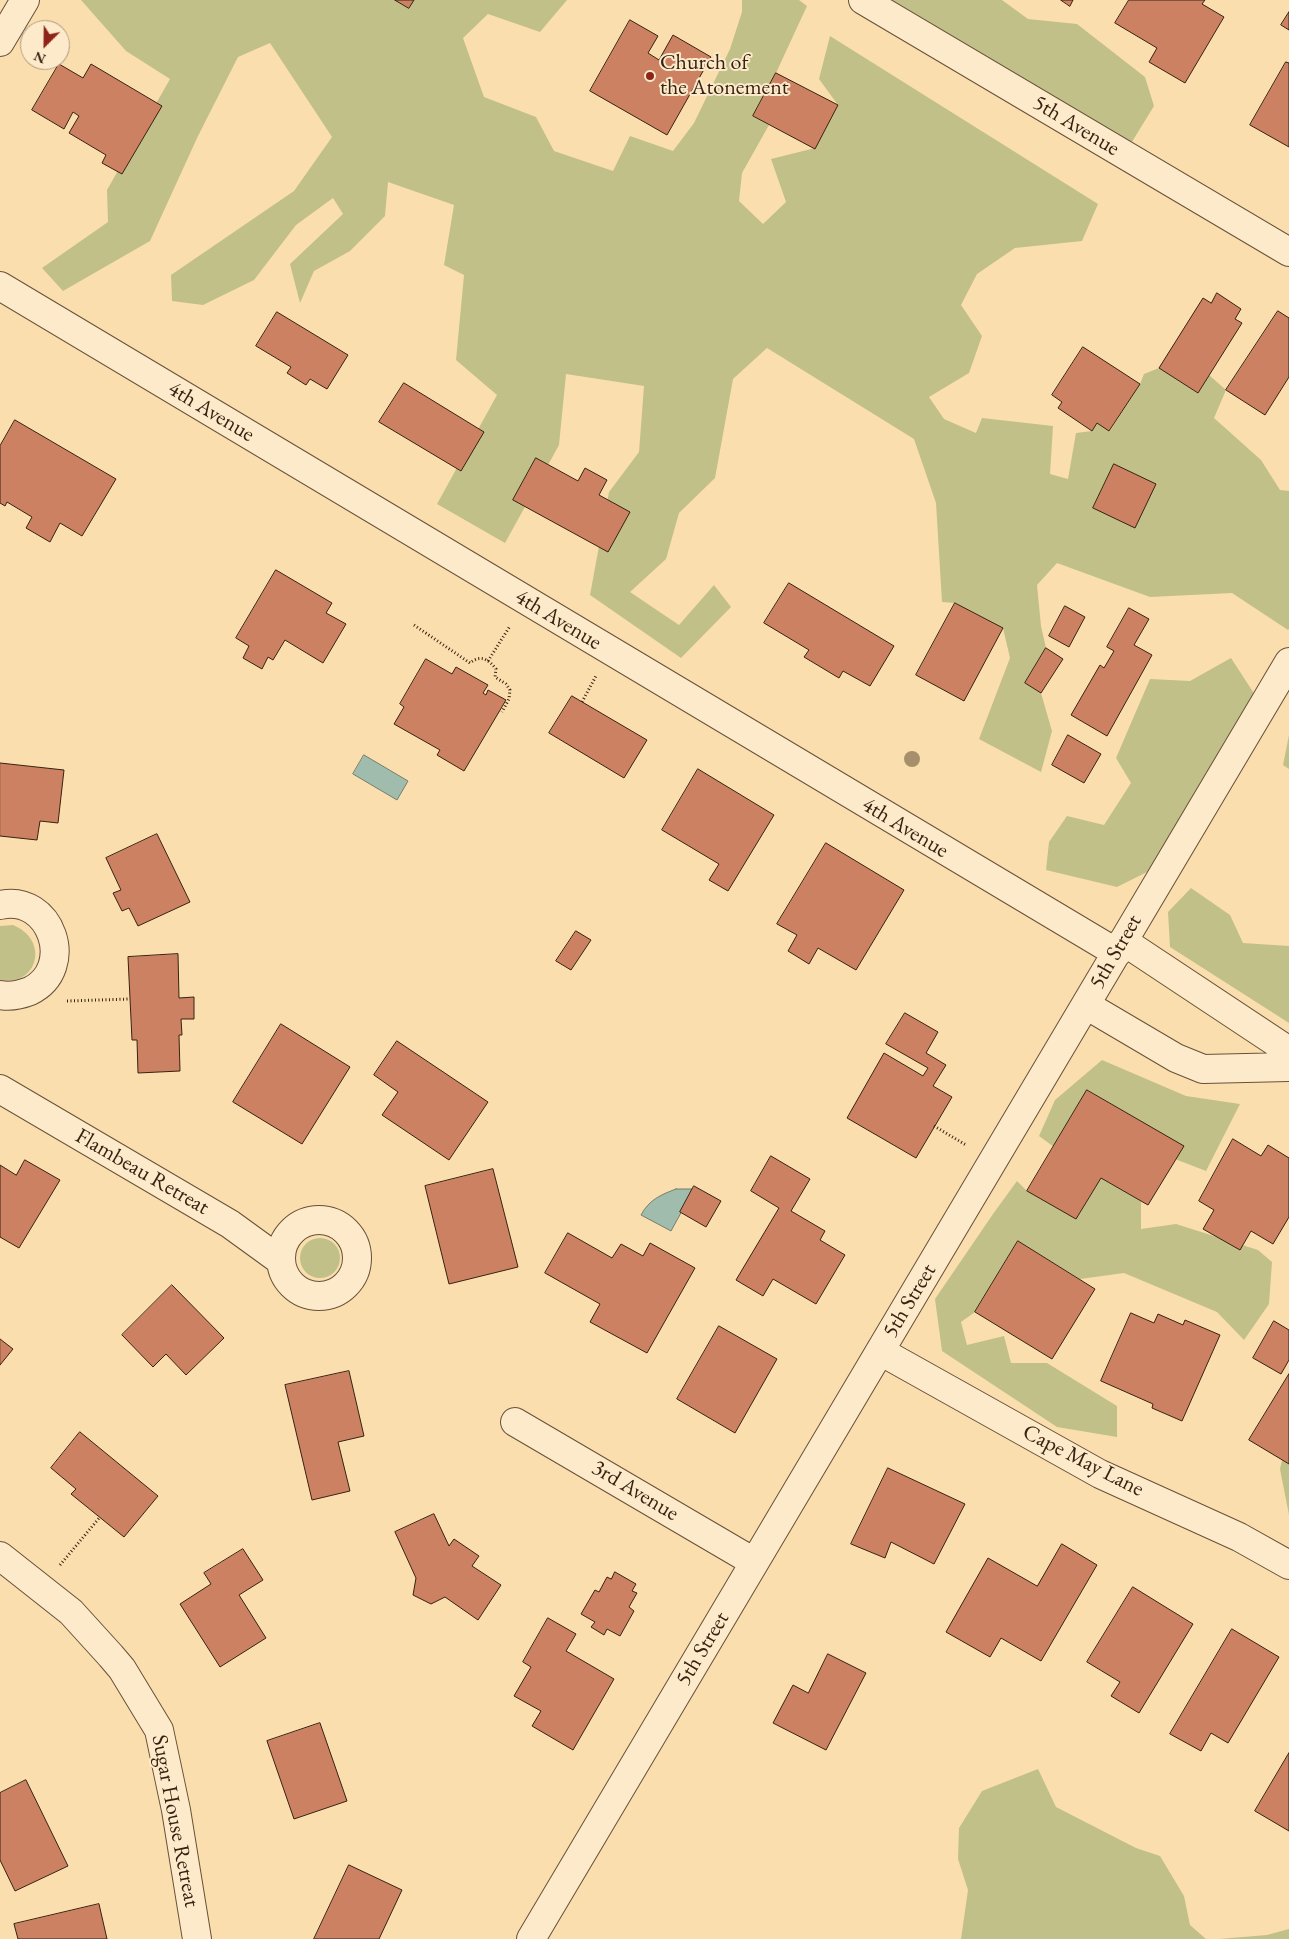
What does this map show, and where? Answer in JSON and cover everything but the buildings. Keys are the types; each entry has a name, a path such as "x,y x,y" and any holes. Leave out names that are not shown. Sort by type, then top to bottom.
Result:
{"street":[{"path":"0,42 25,0"},
{"name":"5th Avenue","path":"863,0 1289,252"},
{"name":"4th Avenue","path":"0,286 525,600 1120,947 1289,1051"},
{"name":"5th Street","path":"530,1939 1289,662"},
{"path":"0,905 19,905 34,911 45,921 52,934 55,949 53,964 46,978 35,988 22,994 0,995"},
{"path":"1086,1005 1176,1058 1203,1069 1289,1067"},
{"name":"Flambeau Retreat","path":"0,1089 230,1224 281,1260"},
{"name":"Cape May Lane","path":"880,1351 1100,1474 1239,1537 1289,1565"},
{"name":"3rd Avenue","path":"515,1422 754,1562"},
{"name":"Sugar House Retreat","path":"0,1556 71,1612 122,1669 159,1730 176,1810 197,1939"}],"path":[{"path":"488,662 525,600"},
{"path":"414,625 470,662 475,658 483,658 496,669 495,677 506,684 510,690 509,699 502,712"},
{"path":"35,988 49,1002 130,999"},
{"path":"934,1126 993,1160"},
{"path":"41,1589 100,1517"}],"shaded area":[{"path":"81,0 567,0 540,32 488,14 463,38 484,97 536,117 554,151 613,171 630,136 673,151 694,123 730,49 742,12 742,0 799,0 807,6 776,73 753,116 769,125 742,173 739,201 763,224 786,202 771,159 815,148 838,105 819,79 830,36 1098,204 1082,241 1015,248 977,274 961,305 982,336 969,373 929,397 944,419 976,433 982,418 1053,426 1050,474 1068,479 1076,433 1092,431 1097,423 1110,431 1140,384 1144,374 1159,368 1198,393 1209,375 1226,390 1214,418 1261,460 1280,490 1289,491 1289,629 1232,593 1150,597 1057,563 1037,585 1041,626 1046,648 1025,683 1041,693 1052,731 1041,772 979,739 1010,658 1003,628 955,603 942,602 936,503 914,439 767,348 733,379 715,478 679,513 666,559 630,592 679,625 714,585 731,607 681,658 590,595 609,492 639,452 644,386 566,374 559,445 505,543 437,504 497,395 456,360 464,275 444,265 454,205 388,182 385,216 350,251 314,271 300,303 290,264 343,214 333,198 296,225 254,280 203,305 172,301 171,275 294,191 332,137 270,43 238,57 198,136 150,241 63,291 42,268 108,222 107,190 170,79 126,51"},
{"path":"887,0 1002,0 1028,19 1077,24 1145,77 1154,106 1130,145"},
{"path":"1231,658 1255,695 1155,868 1117,887 1046,870 1049,842 1067,816 1104,825 1131,783 1116,758 1150,679 1190,681"},
{"path":"1289,735 1289,769 1283,765"},
{"path":"364,755 408,781 397,800 353,774"},
{"path":"1191,888 1230,915 1243,943 1289,946 1289,1023 1170,947 1168,912"},
{"path":"13,925 25,932 32,941 35,961 31,970 23,976 13,980 0,980 0,926"},
{"path":"1102,1060 1186,1096 1240,1104 1206,1171 1175,1159 1183,1146 1088,1090 1054,1147 1039,1136 1055,1100"},
{"path":"1101,1178 1141,1201 1141,1229 1176,1224 1258,1250 1272,1262 1269,1304 1244,1340 1217,1312 1124,1273 1080,1279 1018,1241 975,1312 961,1322 967,1345 1004,1336 1011,1363 1047,1363 1117,1406 1117,1437 1057,1427 942,1351 935,1299 1017,1181 1027,1191 1076,1219"},
{"path":"676,1189 694,1189 671,1231 641,1215 648,1205 656,1199"},
{"path":"316,1238 324,1238 331,1241 337,1247 340,1258 337,1269 331,1275 324,1278 316,1278 309,1275 303,1269 300,1262 300,1254 303,1247 309,1241"},
{"path":"1282,1460 1289,1464 1289,1515 1280,1469"},
{"path":"1038,1769 1056,1807 1136,1848 1160,1856 1184,1896 1190,1925 1206,1939 961,1939 968,1890 958,1859 959,1828 982,1791"},
{"path":"1289,1929 1289,1939 1219,1939 1267,1935"}],"place":[{"name":"Church of the Atonement","path":"650,76"}]}
